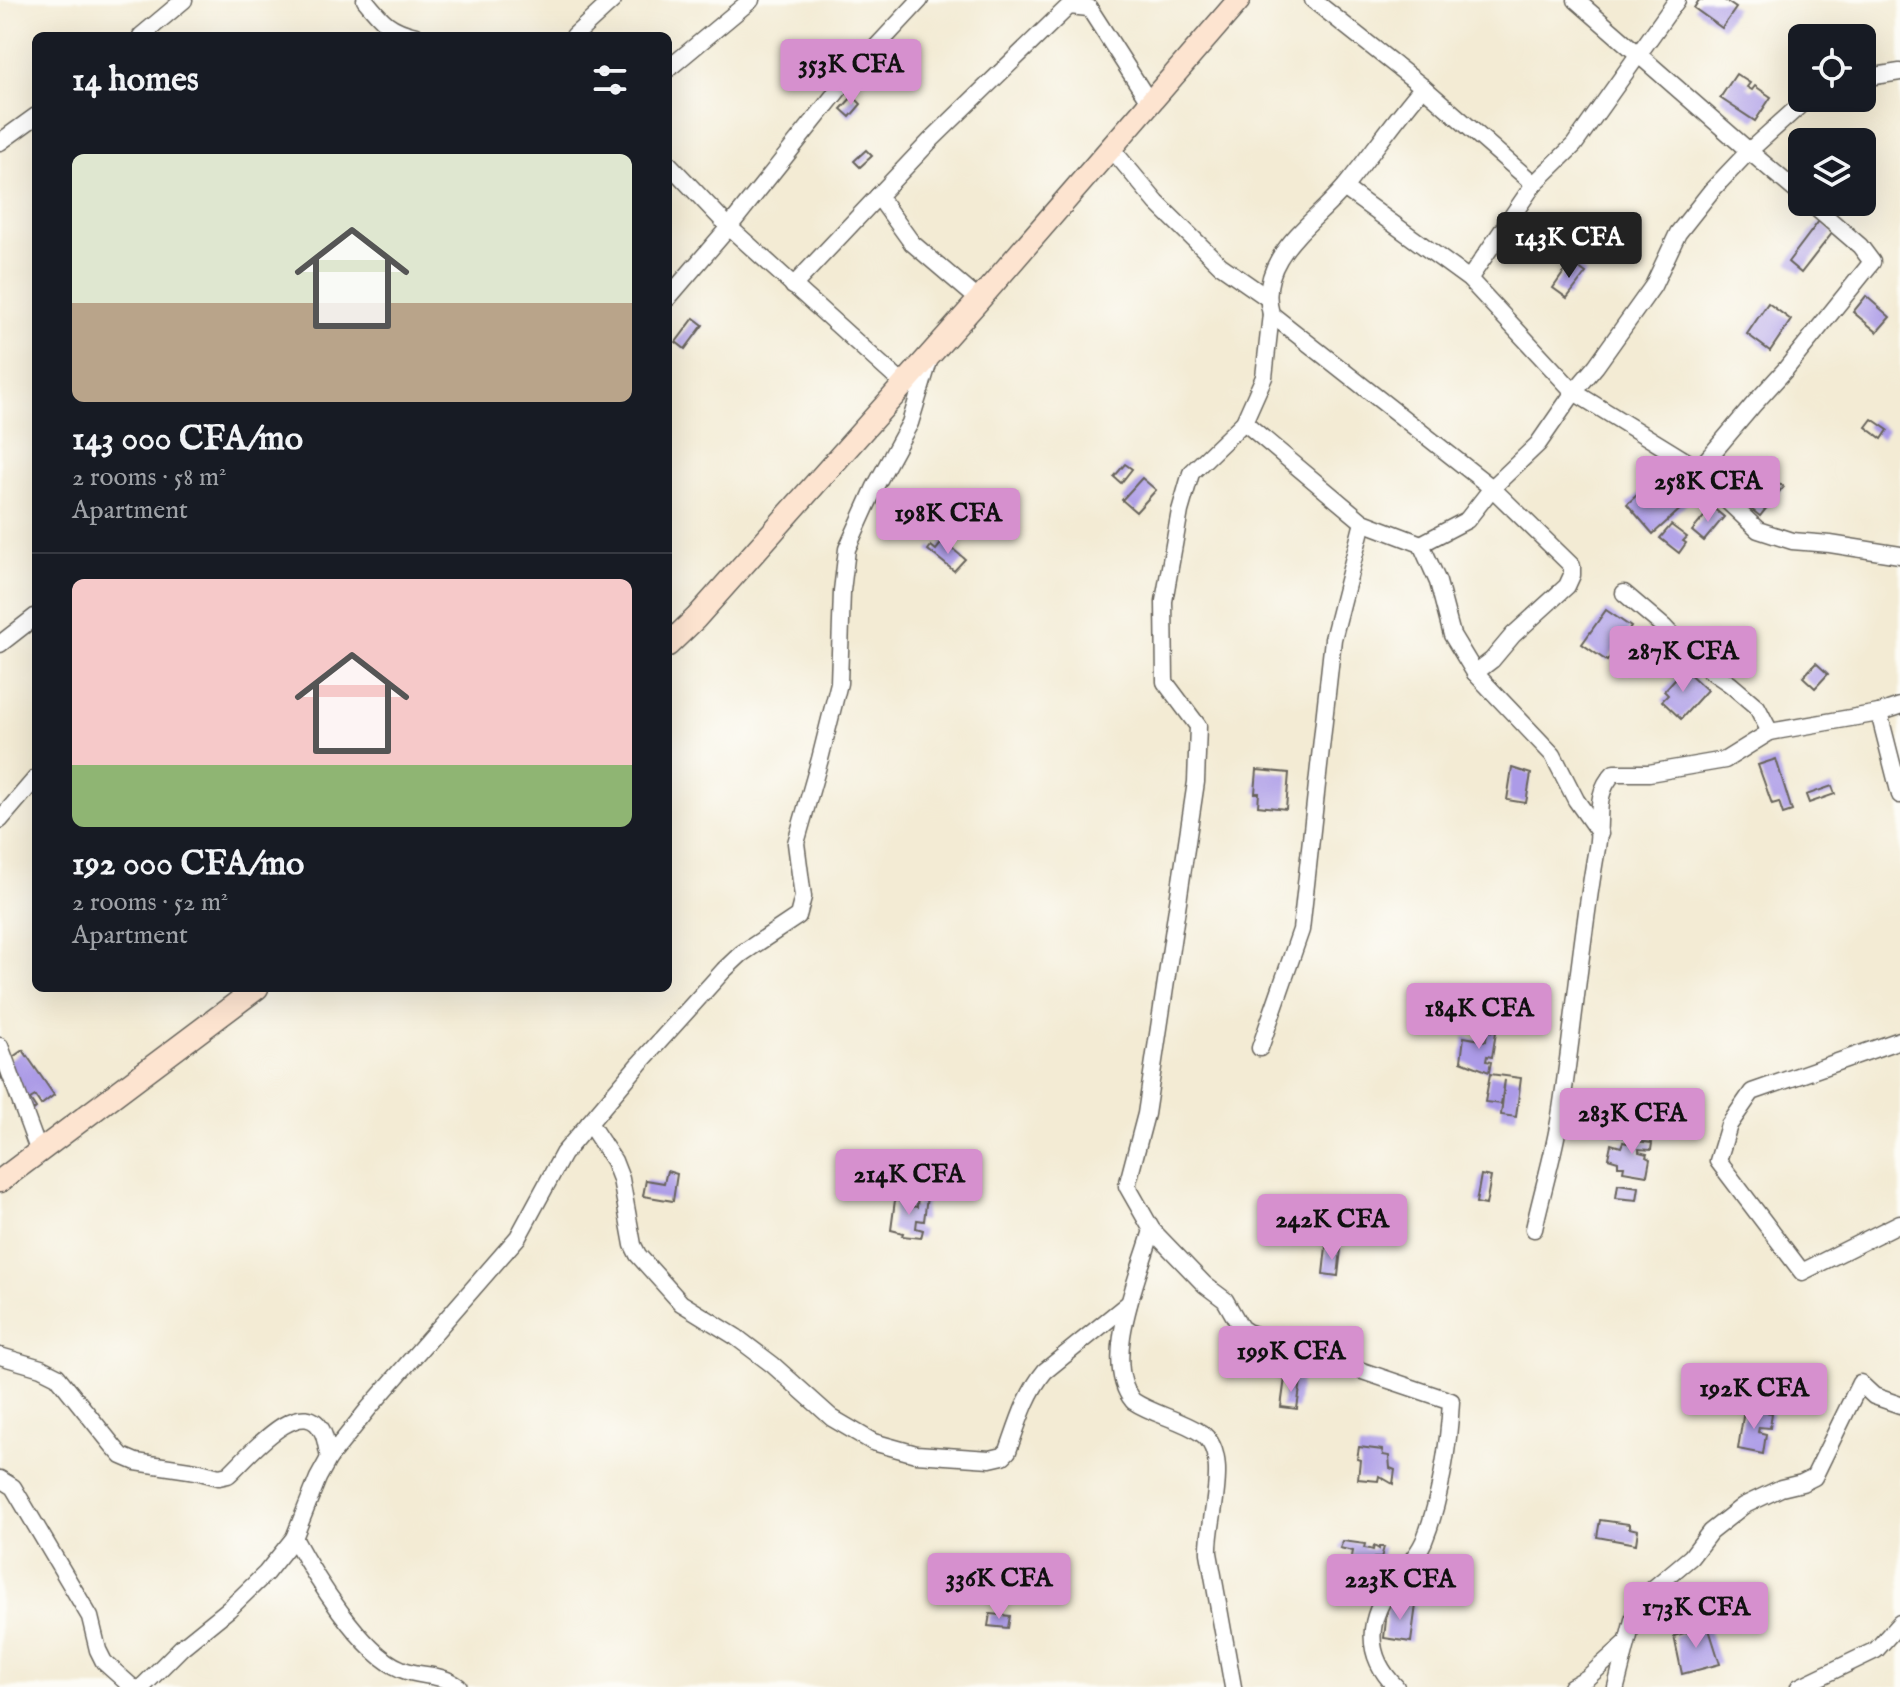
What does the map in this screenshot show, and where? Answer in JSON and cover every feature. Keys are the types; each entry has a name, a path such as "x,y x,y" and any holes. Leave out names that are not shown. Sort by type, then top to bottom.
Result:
{"street":[{"path":"146,32 184,0"},
{"path":"365,0 382,21 402,32"},
{"path":"578,32 613,0"},
{"path":"672,66 751,0"},
{"path":"672,293 851,74 920,0"},
{"path":"672,641 904,385 1239,0"},
{"path":"1313,0 1423,87 1534,184"},
{"path":"1576,0 1788,184"},
{"path":"1469,279 1534,184 1574,145 1677,0"},
{"path":"793,286 931,140 1069,6 1087,4 1150,103"},
{"path":"1876,76 1900,72"},
{"path":"1396,1687 1377,1666 1372,1653 1372,1637 1386,1596 1424,1540 1443,1466 1451,1401 1247,1332 1225,1300 1205,1285 1152,1230 1127,1186 1146,1114 1196,782 1198,726 1165,682 1164,601 1180,511 1191,473 1244,422 1264,377 1271,314 1266,297 1271,276 1288,245 1344,188 1423,87"},
{"path":"1421,544 1467,520 1492,488 1538,444 1653,286 1678,233 1712,190 1792,112"},
{"path":"0,142 32,119"},
{"path":"1111,148 1157,203 1220,265 1266,297"},
{"path":"672,167 729,227 904,385"},
{"path":"1344,188 1469,279 1574,392 1699,469 1758,530 1792,541 1900,555"},
{"path":"878,196 912,243 979,300"},
{"path":"1699,469 1785,370 1872,262 1860,246 1825,216"},
{"path":"1271,314 1492,488 1572,566 1567,586 1475,673"},
{"path":"142,1687 266,1573 294,1538 329,1458 518,1237 563,1154 589,1123 724,970 802,910 796,843 839,683 842,591 847,549 870,497 910,423 931,354"},
{"path":"1244,422 1363,522 1421,544 1438,582 1452,635 1475,673 1553,755 1576,800 1600,834"},
{"path":"1260,1048 1301,930 1333,639 1363,522"},
{"path":"1624,593 1664,627 1695,660 1757,707 1770,732"},
{"path":"0,644 32,619"},
{"path":"1534,1229 1560,1119 1600,834 1603,784 1614,773 1649,773 1725,760 1770,732 1879,713 1900,706"},
{"path":"1879,713 1900,795"},
{"path":"0,820 32,783"},
{"path":"0,1181 252,992"},
{"path":"1900,1040 1752,1092 1729,1125 1718,1161 1802,1272 1900,1223"},
{"path":"0,1046 39,1152"},
{"path":"589,1123 614,1161 621,1179 633,1245 660,1281 681,1303 736,1337 773,1365 832,1418 873,1442 892,1449 916,1454 990,1459 1003,1456 1008,1451 1035,1382 1129,1303"},
{"path":"1152,1230 1129,1303 1119,1357 1120,1376 1126,1393 1142,1407 1203,1434 1213,1450 1217,1465 1217,1488 1208,1535 1209,1553 1233,1687"},
{"path":"0,1356 57,1376 122,1456 136,1462 219,1477 228,1475 276,1428 302,1419 314,1423 322,1431 329,1458"},
{"path":"1587,1678 1617,1681 1625,1644 1641,1600 1691,1557 1710,1532 1743,1506 1814,1477 1860,1383 1874,1396 1900,1406"},
{"path":"0,1479 13,1487 90,1617 104,1662 132,1687"},
{"path":"294,1538 309,1566 376,1654 403,1671 446,1678 459,1687"},
{"path":"1799,1687 1876,1650 1900,1623"},
{"path":"1571,1687 1587,1678 1625,1644"}],"building":[{"path":"1699,0 1724,0 1736,8 1722,28 1694,8"},
{"path":"1736,74 1750,83 1747,87 1752,90 1755,86 1771,97 1755,121 1720,98"},
{"path":"853,96 861,104 850,117 841,109"},
{"path":"866,150 872,156 860,167 854,161"},
{"path":"1819,221 1833,232 1801,273 1788,262"},
{"path":"1571,262 1586,273 1567,298 1553,288"},
{"path":"1866,296 1890,317 1877,332 1853,312"},
{"path":"1768,303 1791,320 1770,351 1747,334"},
{"path":"694,318 703,325 685,349 676,342"},
{"path":"1872,419 1888,430 1882,439 1866,427"},
{"path":"1125,464 1132,469 1121,483 1114,477"},
{"path":"1668,467 1695,496 1653,534 1627,504"},
{"path":"1760,468 1783,487 1760,516 1737,498"},
{"path":"1142,478 1156,490 1136,512 1122,500"},
{"path":"1712,507 1724,517 1704,541 1692,531"},
{"path":"1671,525 1687,537 1679,553 1660,538"},
{"path":"943,541 965,559 954,571 928,550 931,546 936,550"},
{"path":"1606,610 1631,627 1607,661 1582,644"},
{"path":"1816,663 1828,674 1815,688 1803,677"},
{"path":"1684,669 1707,690 1681,719 1662,701 1668,695 1664,691"},
{"path":"1776,759 1792,811 1783,814 1779,802 1772,804 1758,765"},
{"path":"1512,768 1531,774 1526,803 1507,800"},
{"path":"1257,770 1289,773 1286,809 1258,806 1259,793 1255,793"},
{"path":"1832,786 1835,794 1809,803 1806,795"},
{"path":"1487,1031 1496,1032 1492,1057 1487,1056 1486,1061 1491,1062 1489,1072 1461,1061 1464,1037 1486,1041"},
{"path":"23,1050 54,1095 41,1105 35,1096 30,1099 36,1108 27,1115 0,1076 0,1066"},
{"path":"1490,1074 1521,1078 1516,1117 1501,1115 1505,1080 1501,1104 1485,1102"},
{"path":"1613,1117 1653,1122 1651,1140 1611,1135"},
{"path":"1628,1140 1652,1143 1651,1150 1639,1149 1650,1159 1647,1175 1623,1171 1624,1166 1618,1166 1618,1161 1608,1158 1611,1144 1621,1147"},
{"path":"667,1171 677,1174 673,1201 643,1196 646,1180 664,1183"},
{"path":"1481,1175 1491,1177 1486,1205 1476,1203"},
{"path":"1618,1184 1639,1187 1637,1200 1616,1198"},
{"path":"918,1195 927,1196 924,1221 917,1220 916,1228 923,1230 921,1238 902,1236 903,1233 891,1230 895,1200 911,1202 911,1206 917,1207"},
{"path":"1326,1247 1341,1249 1338,1276 1323,1274"},
{"path":"1285,1378 1301,1381 1297,1409 1281,1407"},
{"path":"1744,1410 1772,1413 1770,1428 1759,1427 1758,1432 1766,1434 1763,1454 1738,1449"},
{"path":"1359,1447 1382,1450 1383,1455 1389,1456 1390,1468 1395,1470 1393,1484 1379,1476 1378,1481 1358,1479"},
{"path":"1600,1520 1629,1524 1629,1528 1638,1530 1636,1544 1597,1537"},
{"path":"1343,1541 1365,1544 1364,1548 1373,1550 1374,1546 1379,1549 1384,1547 1381,1558 1374,1558 1372,1576 1337,1568 1340,1559 1351,1562 1353,1551 1340,1548"},
{"path":"1388,1602 1416,1605 1411,1642 1384,1638"},
{"path":"990,1614 1010,1616 1008,1628 988,1626"},
{"path":"1708,1626 1720,1664 1682,1674 1674,1636"}]}
